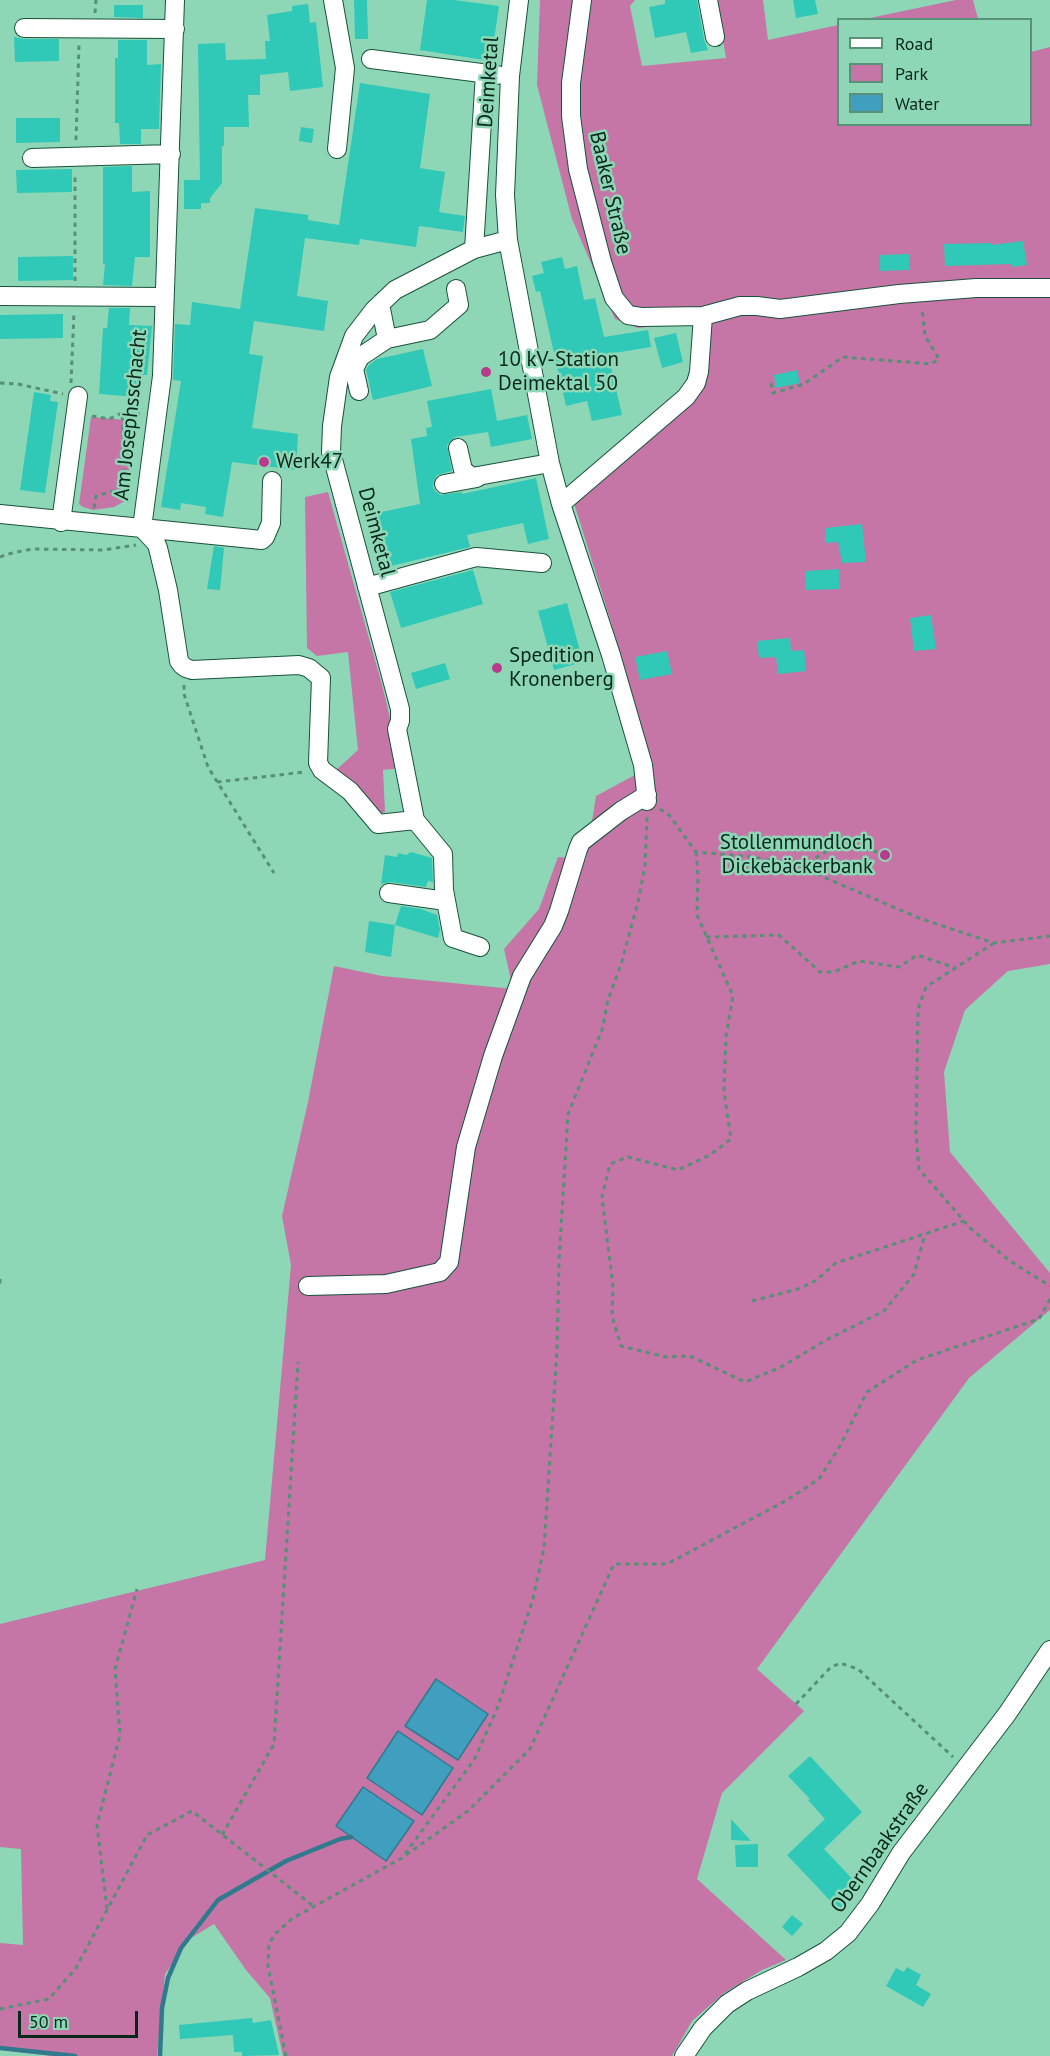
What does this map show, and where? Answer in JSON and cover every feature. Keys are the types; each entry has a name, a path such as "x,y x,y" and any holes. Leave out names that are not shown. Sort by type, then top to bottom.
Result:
{"street":[{"name":"Am Josephsschacht","path":"0,514 61,522 142,528 162,376 175,0"},
{"path":"333,0 345,68 337,149"},
{"name":"Deimketal","path":"519,0 510,76 505,195 508,240 550,463 561,504 612,655 643,765 647,798"},
{"name":"Baaker Straße","path":"582,0 571,83 571,116 578,169 602,262 614,297 628,315 641,317 703,316 740,306 780,309 976,288 1050,288"},
{"path":"708,0 715,37"},
{"path":"24,28 174,28"},
{"path":"371,59 510,76"},
{"path":"474,249 485,73"},
{"path":"32,158 171,154"},
{"name":"Deimketal","path":"415,820 397,729 400,710 331,452 339,376 354,336 380,304 395,290 474,249 508,240"},
{"path":"359,391 354,369 360,357 387,339 430,330 459,305 456,289"},
{"path":"0,296 164,297"},
{"path":"380,304 387,339"},
{"path":"561,504 686,397 696,383 699,372 703,316"},
{"path":"61,522 75,416 74,396"},
{"path":"458,448 463,470 477,478"},
{"path":"444,484 550,463"},
{"path":"142,528 262,540 270,523 273,481"},
{"path":"142,528 158,548 168,590 179,661 186,668 192,669 299,665 316,673 321,678 318,763 322,770 350,791 378,824 415,820 443,854 444,890 453,938 480,947"},
{"path":"367,587 476,557 542,563"},
{"path":"308,1286 386,1284 440,1272 449,1262 466,1147 493,1056 522,976 556,918 581,842 621,811 647,798"},
{"path":"389,893 446,900"},
{"name":"Obernbaakstraße","path":"684,2056 703,2028 727,2004 747,1991 826,1951 848,1933 870,1904 901,1853 1007,1714 1050,1650"}],"path":[{"path":"771,383 773,393 804,384 843,357 931,364 939,359 926,336 920,293"},
{"path":"0,388 0,383 18,384 74,396 75,296"},
{"path":"96,496 121,489 128,445 123,432 122,413"},
{"path":"75,416 109,419 122,413 158,415"},
{"path":"0,557 32,549 128,548 142,540 142,528"},
{"path":"182,664 184,694 208,767 274,873"},
{"path":"217,782 322,770"},
{"path":"647,798 669,815 696,852 697,915 733,996 726,1036 724,1091 731,1139 710,1155 678,1170 628,1157 610,1164 602,1197 613,1286 612,1316 621,1346 666,1357 690,1356 745,1383 781,1367 828,1339 884,1311 914,1274 925,1234"},
{"path":"402,1858 474,1760 498,1709 533,1599 544,1548 557,1350 568,1114 602,1030 608,1000 622,961 638,902 645,866 647,798"},
{"path":"800,867 841,843 877,852"},
{"path":"696,852 753,856 800,867 919,918 994,943 1050,936"},
{"path":"706,937 779,935 820,972 834,972 859,960 899,967 917,955 956,968"},
{"path":"994,943 926,987 918,1009 915,1132 919,1169 964,1221 1010,1261 1050,1286"},
{"path":"752,1301 798,1289 815,1281 836,1263 964,1221"},
{"path":"0,1279 0,1287"},
{"path":"286,2056 268,1973 269,1944 282,1927 313,1905 402,1858 468,1811 530,1749 614,1564 666,1564 787,1500 819,1479 840,1446 867,1392 917,1360 1039,1319 1050,1299"},
{"path":"222,1835 274,1744 298,1362"},
{"path":"107,1910 96,1825 120,1736 115,1669 137,1589"},
{"path":"795,1704 830,1668 840,1663 858,1669 965,1768"},
{"path":"0,2009 48,1999 76,1968 147,1835 192,1811 313,1905"}],"green space":[{"path":"540,0 635,0 630,6 642,66 726,58 716,0 763,0 768,40 837,25 837,126 1032,126 1032,52 1050,47 1050,964 1008,971 965,1010 944,1072 950,1152 1050,1273 1050,1310 969,1378 757,1669 804,1711 722,1793 697,1879 786,1960 762,1970 724,1993 692,2021 672,2056 283,2056 270,1998 246,1970 214,1924 191,1938 165,1974 157,2056 53,2056 0,2050 0,1943 23,1945 21,1849 0,1847 0,1624 265,1560 291,1265 282,1216 308,1102 334,966 382,976 513,989 504,949 539,909 558,857 586,859 596,796 646,769 619,648 574,503 695,399 710,329 681,323 638,328 615,319 572,219 537,85"},
{"path":"956,0 973,0 978,18 870,18"},
{"path":"91,417 126,420 135,429 125,501 114,507 93,510 79,504"},
{"path":"328,492 382,685 402,768 383,770 385,812 373,816 335,771 358,750 348,652 317,656 307,648 305,497"}],"water":[{"path":"436,1679 488,1714 458,1760 405,1726"},
{"path":"398,1731 453,1768 422,1815 367,1778"},
{"path":"363,1787 414,1821 386,1861 336,1826"}],"building":[{"path":"354,0 367,0 368,39 355,39"},
{"path":"427,0 454,0 499,6 491,61 420,50"},
{"path":"665,0 697,0 708,50 691,53 686,32 655,38 649,7 665,4"},
{"path":"793,0 815,0 818,14 796,18"},
{"path":"308,4 310,23 316,22 323,87 290,91 288,72 260,75 260,95 248,95 249,127 224,127 222,183 210,198 210,203 201,203 201,209 184,209 184,180 200,180 198,44 225,43 226,60 266,59 265,41 270,41 267,15 292,11 292,6"},
{"path":"114,5 143,5 143,18 114,17"},
{"path":"14,37 59,39 59,61 15,62"},
{"path":"118,40 147,40 147,65 161,64 159,129 141,129 141,144 120,144 119,123 115,123 115,58 118,58"},
{"path":"360,83 430,94 420,168 445,172 439,212 465,216 463,232 419,226 416,247 360,239 359,245 305,238 297,296 328,301 324,331 254,321 249,354 263,356 252,428 298,434 296,470 232,462 223,517 205,514 206,507 181,503 180,510 161,507 181,381 173,380 175,324 190,325 192,302 240,309 255,208 308,215 308,220 339,225"},
{"path":"16,118 60,118 60,142 16,143"},
{"path":"301,127 314,129 312,143 299,141"},
{"path":"132,166 132,192 150,191 150,257 135,257 132,286 103,285 105,264 103,264 103,167"},
{"path":"72,169 72,192 17,193 16,170"},
{"path":"1023,241 1027,265 1011,267 1011,264 945,266 944,244 991,243 991,245"},
{"path":"909,254 909,270 880,271 880,255"},
{"path":"73,256 73,280 18,281 18,257"},
{"path":"562,257 565,269 577,266 584,300 595,298 604,337 648,330 651,347 608,354 622,415 592,421 587,401 566,406 540,291 536,292 532,276 544,273 541,262"},
{"path":"109,308 130,308 129,325 152,326 147,375 142,375 138,397 99,394 103,328 107,328"},
{"path":"63,314 63,338 0,339 0,315"},
{"path":"676,333 683,362 662,368 654,338"},
{"path":"423,349 432,386 373,400 366,370 369,365 377,359"},
{"path":"797,370 800,383 776,388 774,375"},
{"path":"491,389 497,421 527,415 532,439 491,447 488,432 455,437 447,445 452,471 437,475 433,487 441,495 462,492 462,494 536,478 549,539 528,544 523,523 467,535 470,547 379,569 367,515 420,504 411,439 427,436 426,428 432,427 427,401"},
{"path":"34,392 51,395 50,401 58,402 45,493 20,490"},
{"path":"862,524 866,562 842,563 838,542 826,543 825,528"},
{"path":"214,546 224,548 220,590 207,589"},
{"path":"839,569 840,589 806,590 806,571"},
{"path":"473,570 483,604 401,628 390,592"},
{"path":"567,603 583,662 554,670 538,611"},
{"path":"931,615 936,649 914,651 910,618"},
{"path":"790,638 791,651 804,650 806,671 778,674 776,657 759,658 757,641"},
{"path":"667,651 672,674 640,680 635,657"},
{"path":"445,663 450,679 416,689 411,673"},
{"path":"411,852 432,858 433,882 428,881 426,887 391,882 381,884 385,855 397,857 398,853 406,855"},
{"path":"401,906 421,909 437,915 440,930 438,938 395,925"},
{"path":"369,921 395,925 391,957 365,952"},
{"path":"810,1756 862,1812 824,1849 861,1888 839,1910 787,1855 825,1819 788,1776"},
{"path":"731,1819 751,1841 731,1840"},
{"path":"758,1844 758,1867 736,1867 735,1845"},
{"path":"792,1915 803,1924 792,1936 782,1927"},
{"path":"907,1967 921,1975 916,1985 931,1994 923,2007 886,1986 896,1968 904,1972"},
{"path":"252,2018 253,2023 271,2020 279,2055 242,2056 242,2052 234,2052 233,2035 180,2039 179,2025"}],"waterway":[{"path":"160,2056 162,2008 168,1978 181,1948 218,1900 286,1861 340,1839 351,1837"},
{"path":"0,2048 75,2056"}],"place":[{"name":"10 kV-Station Deimektal 50","path":"486,372"},
{"name":"Werk47","path":"264,462"},
{"name":"Spedition Kronenberg","path":"497,668"},
{"name":"Stollenmundloch Dickebäckerbank","path":"885,855"}]}
